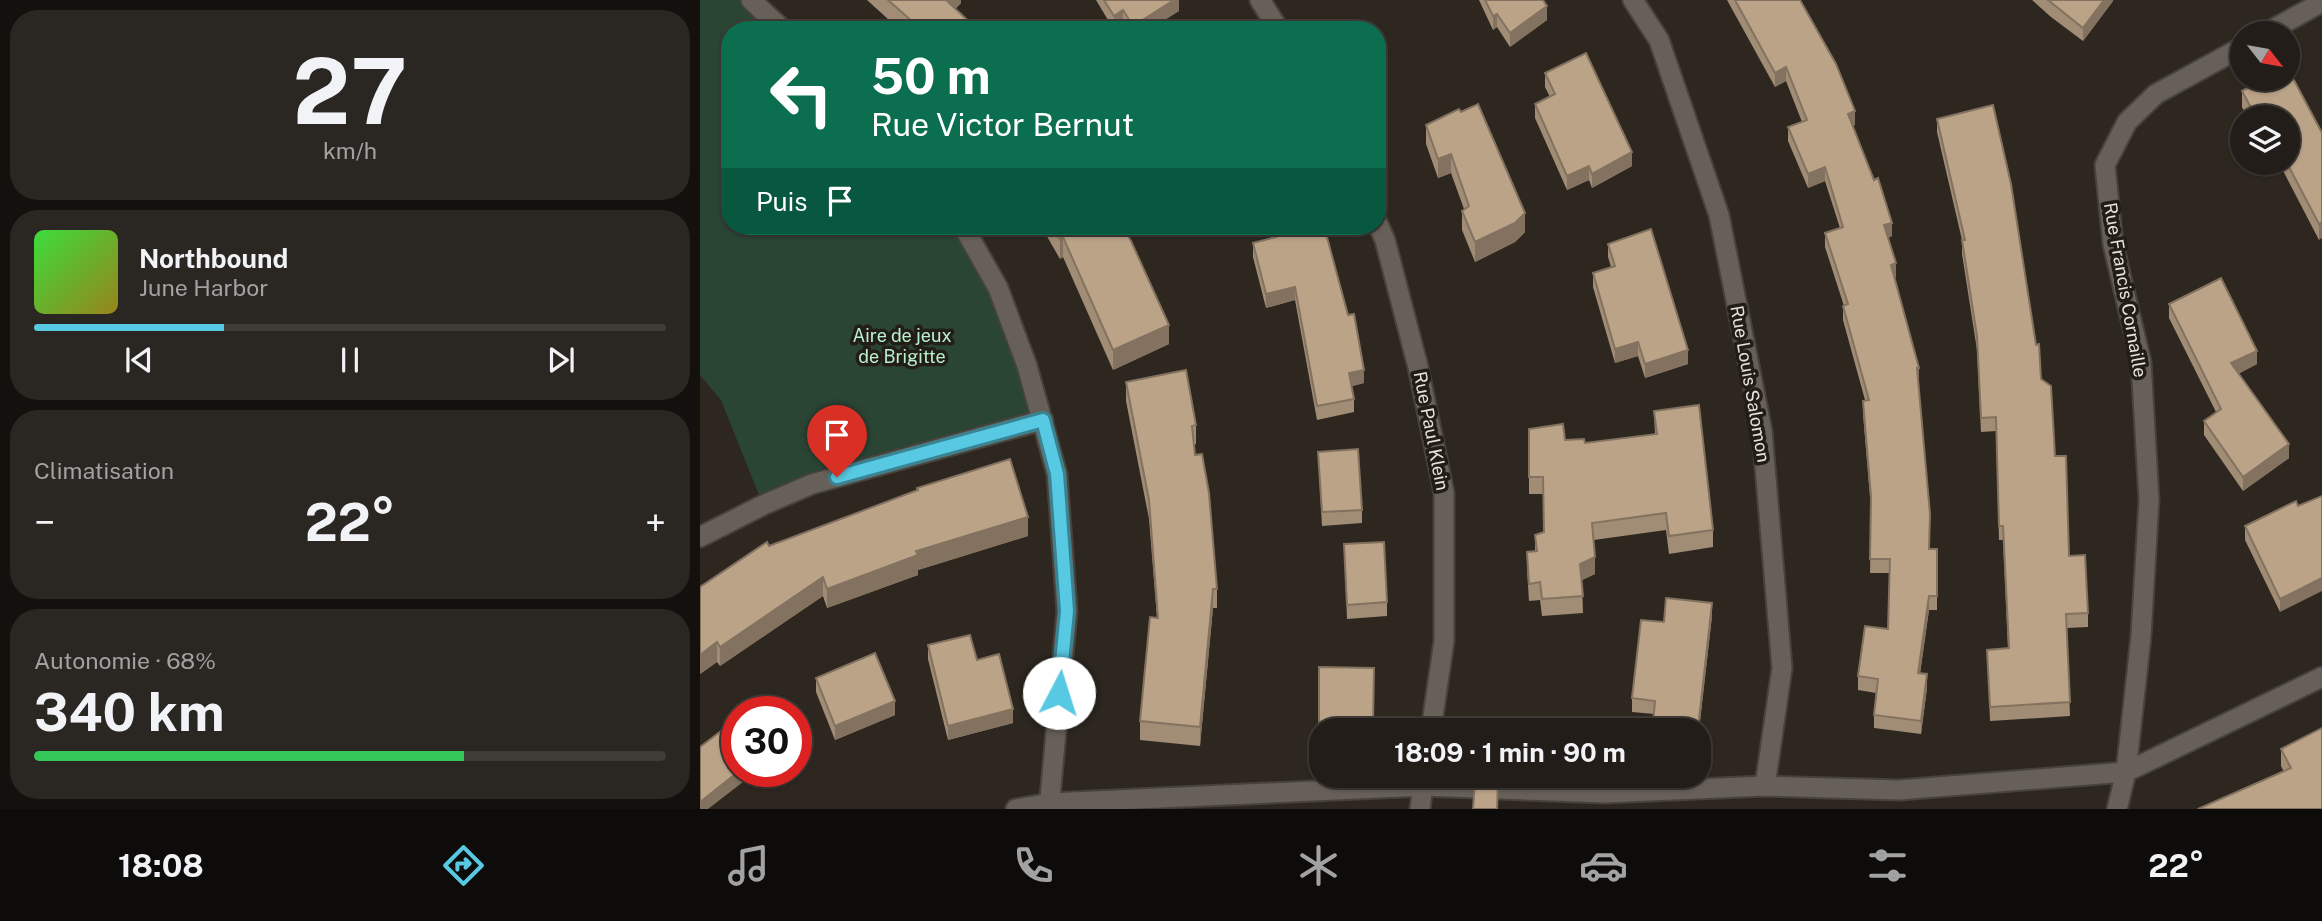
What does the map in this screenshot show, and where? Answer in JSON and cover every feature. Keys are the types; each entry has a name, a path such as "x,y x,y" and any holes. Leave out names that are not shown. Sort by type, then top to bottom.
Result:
{"street":[{"path":"751,0 773,21"},
{"path":"1260,0 1273,21"},
{"name":"Rue Louis Salomon","path":"1633,0 1659,40 1719,215 1762,431 1782,668 1765,786"},
{"path":"2288,21 2322,2"},
{"name":"Rue Francis Cornaille","path":"2118,809 2126,772 2141,636 2149,500 2141,362 2113,244 2105,165 2127,122 2156,94 2230,54"},
{"path":"968,235 998,288 1027,366 1057,474 1067,611 1049,806"},
{"name":"Rue Paul Klein","path":"1383,235 1418,367 1444,493 1444,641 1433,718"},
{"path":"700,537 812,484 1043,420"},
{"path":"1529,788 1605,793 1765,786 1899,790 2126,772 2322,677"},
{"path":"1016,809 1318,788"},
{"path":"1420,809 1422,788"}],"green space":[{"name":"Aire de jeux de Brigitte","path":"700,0 751,0 773,21 721,21 721,235 967,235 1043,420 763,505 721,400 700,375"}],"building":[{"path":"888,0 946,0 968,21 912,21"},
{"path":"1104,0 1174,0 1141,21 1130,21 1123,10 1114,16"},
{"path":"1485,0 1543,0 1547,6 1510,33 1497,14 1493,16"},
{"path":"1735,0 1800,0 1836,64 1855,111 1848,114 1874,180 1878,178 1892,223 1884,225 1896,263 1891,265 1919,368 1930,514 1929,549 1937,549 1937,596 1929,596 1918,673 1927,674 1921,721 1874,715 1878,679 1858,676 1865,626 1888,629 1890,559 1870,559 1871,497 1863,401 1869,400 1843,306 1848,304 1825,233 1843,227 1825,167 1808,174 1788,127 1807,120 1786,67 1775,73"},
{"path":"2048,0 2104,0 2083,28"},
{"path":"1586,53 1632,152 1592,174 1589,166 1567,176 1535,104 1555,94 1545,73"},
{"path":"2242,91 2300,91 2322,133 2322,222 2319,224 2293,175 2300,175 2300,105 2250,105"},
{"path":"1478,104 1525,213 1515,223 1475,242 1462,211 1469,206 1451,154 1438,159 1426,125 1459,109 1461,112"},
{"path":"1993,105 2011,184 2036,345 2039,344 2041,379 2051,386 2055,456 2066,456 2069,556 2085,555 2088,613 2066,614 2070,702 1990,707 1987,650 2009,648 2003,526 1999,526 1996,417 1981,418 1977,336 1962,240 1965,240 1937,119"},
{"path":"1651,229 1688,350 1645,364 1638,342 1615,349 1593,273 1615,266 1608,244"},
{"path":"1058,235 1127,235 1169,325 1113,350 1063,237 1060,239"},
{"path":"1275,235 1326,235 1348,315 1354,314 1364,370 1349,373 1354,399 1317,406 1295,287 1266,294 1253,243 1276,237"},
{"path":"2221,278 2257,351 2231,363 2289,444 2243,477 2204,421 2221,409 2169,304"},
{"path":"1186,370 1196,425 1192,426 1195,455 1202,454 1209,493 1217,589 1213,589 1200,727 1140,721 1150,617 1158,618 1149,500 1126,382"},
{"path":"1699,405 1713,530 1669,536 1666,513 1592,523 1595,557 1580,564 1583,596 1542,599 1540,582 1529,584 1527,552 1537,551 1535,535 1544,532 1543,477 1529,477 1529,429 1563,424 1565,440 1584,439 1585,443 1657,434 1654,411"},
{"path":"1358,449 1362,510 1322,512 1318,452"},
{"path":"1010,459 1028,517 916,551 918,555 827,589 823,577 720,647 717,642 700,655 700,587 767,542 769,546 918,490 917,488"},
{"path":"2322,496 2322,578 2280,599 2245,526 2296,501 2298,506"},
{"path":"1384,542 1387,602 1347,605 1344,544"},
{"path":"1666,598 1712,603 1699,718 1654,718 1655,701 1632,698 1641,620 1664,622"},
{"path":"970,635 977,660 999,654 1013,709 948,726 928,645"},
{"path":"875,653 895,701 835,726 816,678"},
{"path":"1319,667 1374,668 1373,718 1319,718"},
{"path":"2322,728 2322,809 2198,809 2291,768 2281,749"},
{"path":"721,731 721,785 700,802 700,747"},
{"path":"1474,788 1498,788 1497,809 1473,809"}],"route":[{"path":"837,477 1043,420 1057,474 1067,611 1059,693"}]}
